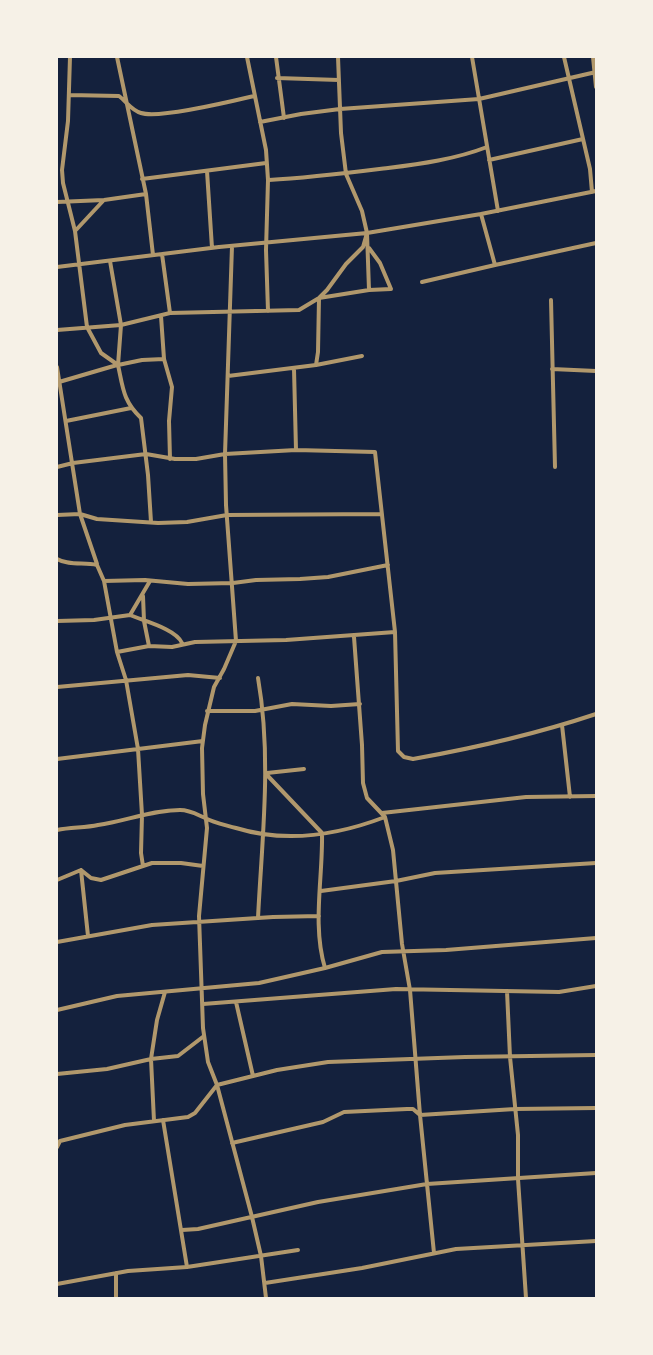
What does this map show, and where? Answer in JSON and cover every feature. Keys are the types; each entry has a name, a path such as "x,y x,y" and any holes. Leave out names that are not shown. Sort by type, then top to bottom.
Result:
{"street":[{"path":"70,57 63,183 75,231 87,327 101,353 118,365"},
{"path":"117,57 146,194 153,255"},
{"path":"247,57 266,150 268,311"},
{"path":"276,57 284,118"},
{"path":"338,57 346,174 362,211 367,232 369,290"},
{"path":"472,57 498,211"},
{"path":"57,267 367,232 481,214 594,192 564,57"},
{"path":"593,57 596,87"},
{"path":"260,122 340,110 479,99 595,72"},
{"path":"277,78 339,80"},
{"path":"69,95 119,96 136,112 150,115 227,103 254,96"},
{"path":"489,160 583,139"},
{"path":"268,180 346,174 411,165 470,153 487,147"},
{"path":"142,179 266,163"},
{"path":"207,171 212,248"},
{"path":"57,202 104,200 146,194"},
{"path":"75,231 104,200"},
{"path":"481,214 495,265"},
{"path":"315,365 318,352 320,298 346,264 363,248 367,232"},
{"path":"422,282 596,243"},
{"path":"232,246 225,454 236,640 214,687 207,711 203,741 203,794 207,828 199,922 204,1036 208,1062 217,1085 252,1217 261,1256 266,1298"},
{"path":"57,330 121,325 170,313 299,310 320,298 391,289 380,263 369,248"},
{"path":"162,254 170,313"},
{"path":"110,261 121,325 118,365 124,395 131,408 141,418 151,522"},
{"path":"551,300 555,467"},
{"path":"161,316 164,359 172,387 169,421 170,459"},
{"path":"228,376 294,369 362,356"},
{"path":"59,382 118,365 142,360 164,359"},
{"path":"57,367 80,514 104,581 117,652 126,680 138,749 143,866"},
{"path":"294,369 296,450"},
{"path":"552,369 596,370"},
{"path":"66,421 131,408"},
{"path":"57,467 146,454 170,459 196,459 225,454 296,450 375,452 395,632 398,751 404,757 413,759 473,748 596,714"},
{"path":"57,515 80,514 97,519 187,522 227,516 382,514"},
{"path":"57,559 64,563 98,565"},
{"path":"104,581 232,583 328,577 388,565"},
{"path":"130,615 150,581"},
{"path":"143,593 144,621 149,646"},
{"path":"57,621 94,620 130,615 171,632 181,639 182,643"},
{"path":"117,652 182,643 354,637 376,632 395,632"},
{"path":"354,637 360,704 363,783 367,798 383,815 393,850 403,950 410,990 434,1253"},
{"path":"57,687 188,675 220,678"},
{"path":"258,678 263,709 266,774 258,918"},
{"path":"207,711 234,712 292,704 331,706 360,704"},
{"path":"562,725 570,797"},
{"path":"57,759 203,741"},
{"path":"266,774 304,769"},
{"path":"266,774 322,834 318,928 325,968"},
{"path":"57,830 181,810 195,812 206,819 262,834 322,834 360,827 383,815 526,797 596,796"},
{"path":"81,870 91,878 101,880 152,863 203,866"},
{"path":"321,891 396,881 435,873 596,863"},
{"path":"57,880 81,870"},
{"path":"81,870 88,936"},
{"path":"57,942 152,925 319,916"},
{"path":"57,1010 117,996 259,983 382,952 446,950 596,938"},
{"path":"203,1004 410,990 559,992 596,986"},
{"path":"507,991 510,1057 518,1135 518,1179 526,1298"},
{"path":"154,1121 151,1059 157,1020 165,992"},
{"path":"236,1002 254,1076"},
{"path":"57,1074 106,1069 151,1059 178,1056 204,1036"},
{"path":"57,1148 60,1141 125,1125 188,1117 195,1113 217,1085 328,1062 596,1054"},
{"path":"232,1143 323,1122 344,1112 407,1109 420,1115 596,1107"},
{"path":"163,1120 187,1268"},
{"path":"182,1230 198,1229 318,1202 427,1184 596,1173"},
{"path":"265,1282 362,1268 456,1249 596,1240"},
{"path":"57,1284 116,1273 187,1268 298,1250"},
{"path":"116,1273 116,1298"}]}
